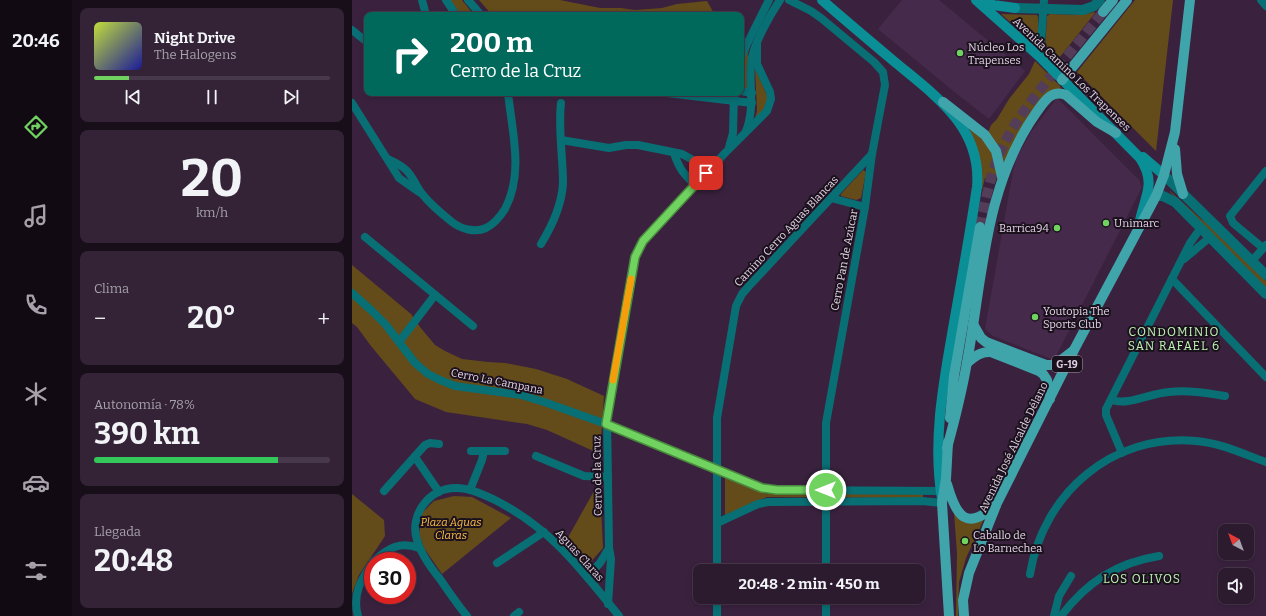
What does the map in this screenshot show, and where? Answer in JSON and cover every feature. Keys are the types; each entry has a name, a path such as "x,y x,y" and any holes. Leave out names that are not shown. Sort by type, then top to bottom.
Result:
{"main road":[{"path":"822,0 943,102 985,135 996,152 1002,177"},
{"name":"Avenida Camino Los Trapenses","path":"976,0 1040,58 1133,150 1164,175"},
{"path":"983,0 993,5 1015,4"},
{"path":"1103,12 1113,0"},
{"path":"1062,80 1127,0"},
{"name":"Avenida José Alcalde Délano","path":"964,616 963,600 969,573 997,503 1075,348 1156,196 1164,175 1175,132 1190,0"},
{"path":"947,448 957,414 967,363 990,221 1002,177 1027,125 1044,102 1052,94 1061,93 1066,95 1097,122 1116,133"},
{"path":"943,102 958,120 969,140 975,159 978,180 945,375 939,432 938,455 949,616"},
{"path":"1175,132 1175,166 1179,185 1183,194"},
{"name":"Avenida Camino Los Trapenses","path":"1133,150 1145,166 1149,179 1140,215 1139,226"},
{"path":"942,502 946,480 947,448 954,376 980,226"},
{"path":"974,324 980,338 986,342 1046,365 1055,365 1075,348"},
{"path":"967,363 982,353 991,352 1039,371 1047,380 1050,399"},
{"path":"946,480 952,503 963,517 977,518 997,503"}],"street":[{"path":"422,0 425,12"},
{"path":"446,0 454,12"},
{"path":"468,0 478,12"},
{"path":"744,51 769,0"},
{"name":"Cerro de la Cruz","path":"745,133 750,117 752,103 751,63 753,52 780,0"},
{"name":"Cerro Pan de Azúcar","path":"789,0 821,18 874,62 883,72 885,85 872,154 865,207 826,423 826,564"},
{"path":"1015,4 1043,4 1083,10 1091,8 1100,0"},
{"path":"1261,0 1266,6"},
{"path":"1040,58 1043,4"},
{"path":"352,30 364,40"},
{"name":"Cerro de la Cruz","path":"608,604 611,559 609,548 606,424 635,257 643,241 725,153 767,111 770,99 768,85 756,60 757,43"},
{"path":"744,48 747,44"},
{"path":"744,91 752,92"},
{"path":"352,103 399,178 423,195 443,215 461,227 473,230 483,229 497,220 502,214 510,198 515,178 516,158 510,96"},
{"path":"716,96 733,97 752,103"},
{"name":"Cerro de la Cruz","path":"725,153 731,142 733,133 733,97"},
{"path":"541,244 554,220 563,184 560,125 561,103"},
{"path":"561,140 609,148 626,145 638,145 682,154 693,160 706,173"},
{"path":"674,153 682,172 695,185"},
{"name":"Camino Cerro Aguas Blancas","path":"717,564 717,418 736,306 750,286 872,154"},
{"path":"1252,261 1265,246 1233,223 1230,216 1266,171"},
{"path":"1164,175 1266,275"},
{"path":"1156,196 1163,196 1171,199 1266,294"},
{"path":"831,198 865,207"},
{"path":"1122,453 1106,416 1106,409 1112,400 1192,239 1200,229 1206,225 1221,231"},
{"path":"365,237 474,326"},
{"path":"1182,260 1209,238"},
{"path":"1172,279 1266,377"},
{"name":"Cerro La Campana","path":"352,293 380,318 409,356 422,370 440,380 464,388 521,395 547,403 606,424 762,488 777,490 940,491"},
{"path":"399,342 435,295"},
{"path":"1112,400 1122,402 1152,394 1170,392 1199,392 1225,396"},
{"path":"1030,574 1039,538 1057,504 1082,478 1101,464 1122,453 1135,448 1172,440 1196,441 1223,446 1266,462"},
{"path":"384,491 427,444 439,444"},
{"path":"471,451 506,451"},
{"path":"470,490 484,451"},
{"path":"536,456 580,475 588,477 608,477"},
{"path":"415,457 439,492"},
{"name":"Aguas Claras","path":"467,616 431,567 419,548 415,536 417,517 419,511 427,500 439,492 458,488 478,493 507,507 544,532 565,551 616,615"},
{"path":"718,523 758,504 768,502 942,502"},
{"path":"497,563 544,532"},
{"path":"385,552 394,546 411,545 419,548"},
{"path":"587,577 600,563 609,548"},
{"path":"1061,616 1081,592 1102,576 1129,563 1159,556"},
{"path":"358,616 355,593 364,576"},
{"path":"1054,616 1059,596 1071,576"},
{"path":"717,604 717,616"},
{"path":"826,604 826,616"}],"shaded area":[{"path":"902,0 939,0 1025,71 989,119 878,29"},
{"path":"1057,98 1139,180 1142,187 1054,360 993,336 985,329 1013,171 1017,157 1031,132"}],"green space":[{"path":"450,0 462,0 472,12 459,12"},
{"path":"479,0 560,0 600,8 635,10 662,8 677,4 707,1 713,12 489,12"},
{"path":"1135,0 1173,0 1156,151 1077,72"},
{"path":"1095,13 1055,63 1045,52 1047,16 1050,14 1082,15"},
{"path":"1001,14 1037,15 1038,42 1034,43"},
{"path":"750,45 748,54 747,88 744,88 744,60"},
{"path":"1035,61 1060,86 1061,89 1055,90 1004,164 988,133 991,125 997,119 1009,99 1029,74"},
{"path":"755,68 769,100 764,113 754,122 757,111"},
{"path":"971,127 991,148 997,172 996,182 985,178 982,190 979,160 976,146 970,131"},
{"path":"863,170 866,172 861,198 856,200 841,196 841,194"},
{"path":"1170,192 1201,219 1210,225 1266,281 1266,288"},
{"path":"352,265 411,314 435,345 445,351 462,359 505,363 536,369 567,379 604,396 600,454 547,430 527,424 446,412 415,399 357,327 352,323"},
{"path":"725,478 767,494 923,493 923,498 767,497 725,515"},
{"path":"598,484 600,484 603,548 588,565 585,564 566,541"},
{"path":"352,494 384,520 385,536 374,552 364,552 364,568 359,575 352,594"},
{"name":"Plaza Aguas Claras","path":"454,496 472,497 511,518 442,574 424,548 419,534 422,513 434,501"},
{"path":"954,513 984,519 966,558 959,582 958,616 956,616 957,553"}],"tunnel":[{"path":"980,227 993,171 1010,132 1037,94 1103,12"}],"slow traffic":[{"path":"613,380 631,279"}],"place":[{"name":"Núcleo Los Trapenses","path":"960,53"},
{"name":"Unimarc","path":"1106,223"},
{"name":"Barrica94","path":"1057,228"},
{"name":"Youtopia The Sports Club","path":"1035,317"},
{"name":"Caballo de Lo Barnechea","path":"965,541"}],"district":[{"name":"CONDOMINIO SAN RAFAEL 6","path":"1174,339"},
{"name":"LOS OLIVOS","path":"1142,579"}],"route":[{"path":"706,173 643,241 637,251 633,263 606,424 755,486 777,490 826,490"}]}
